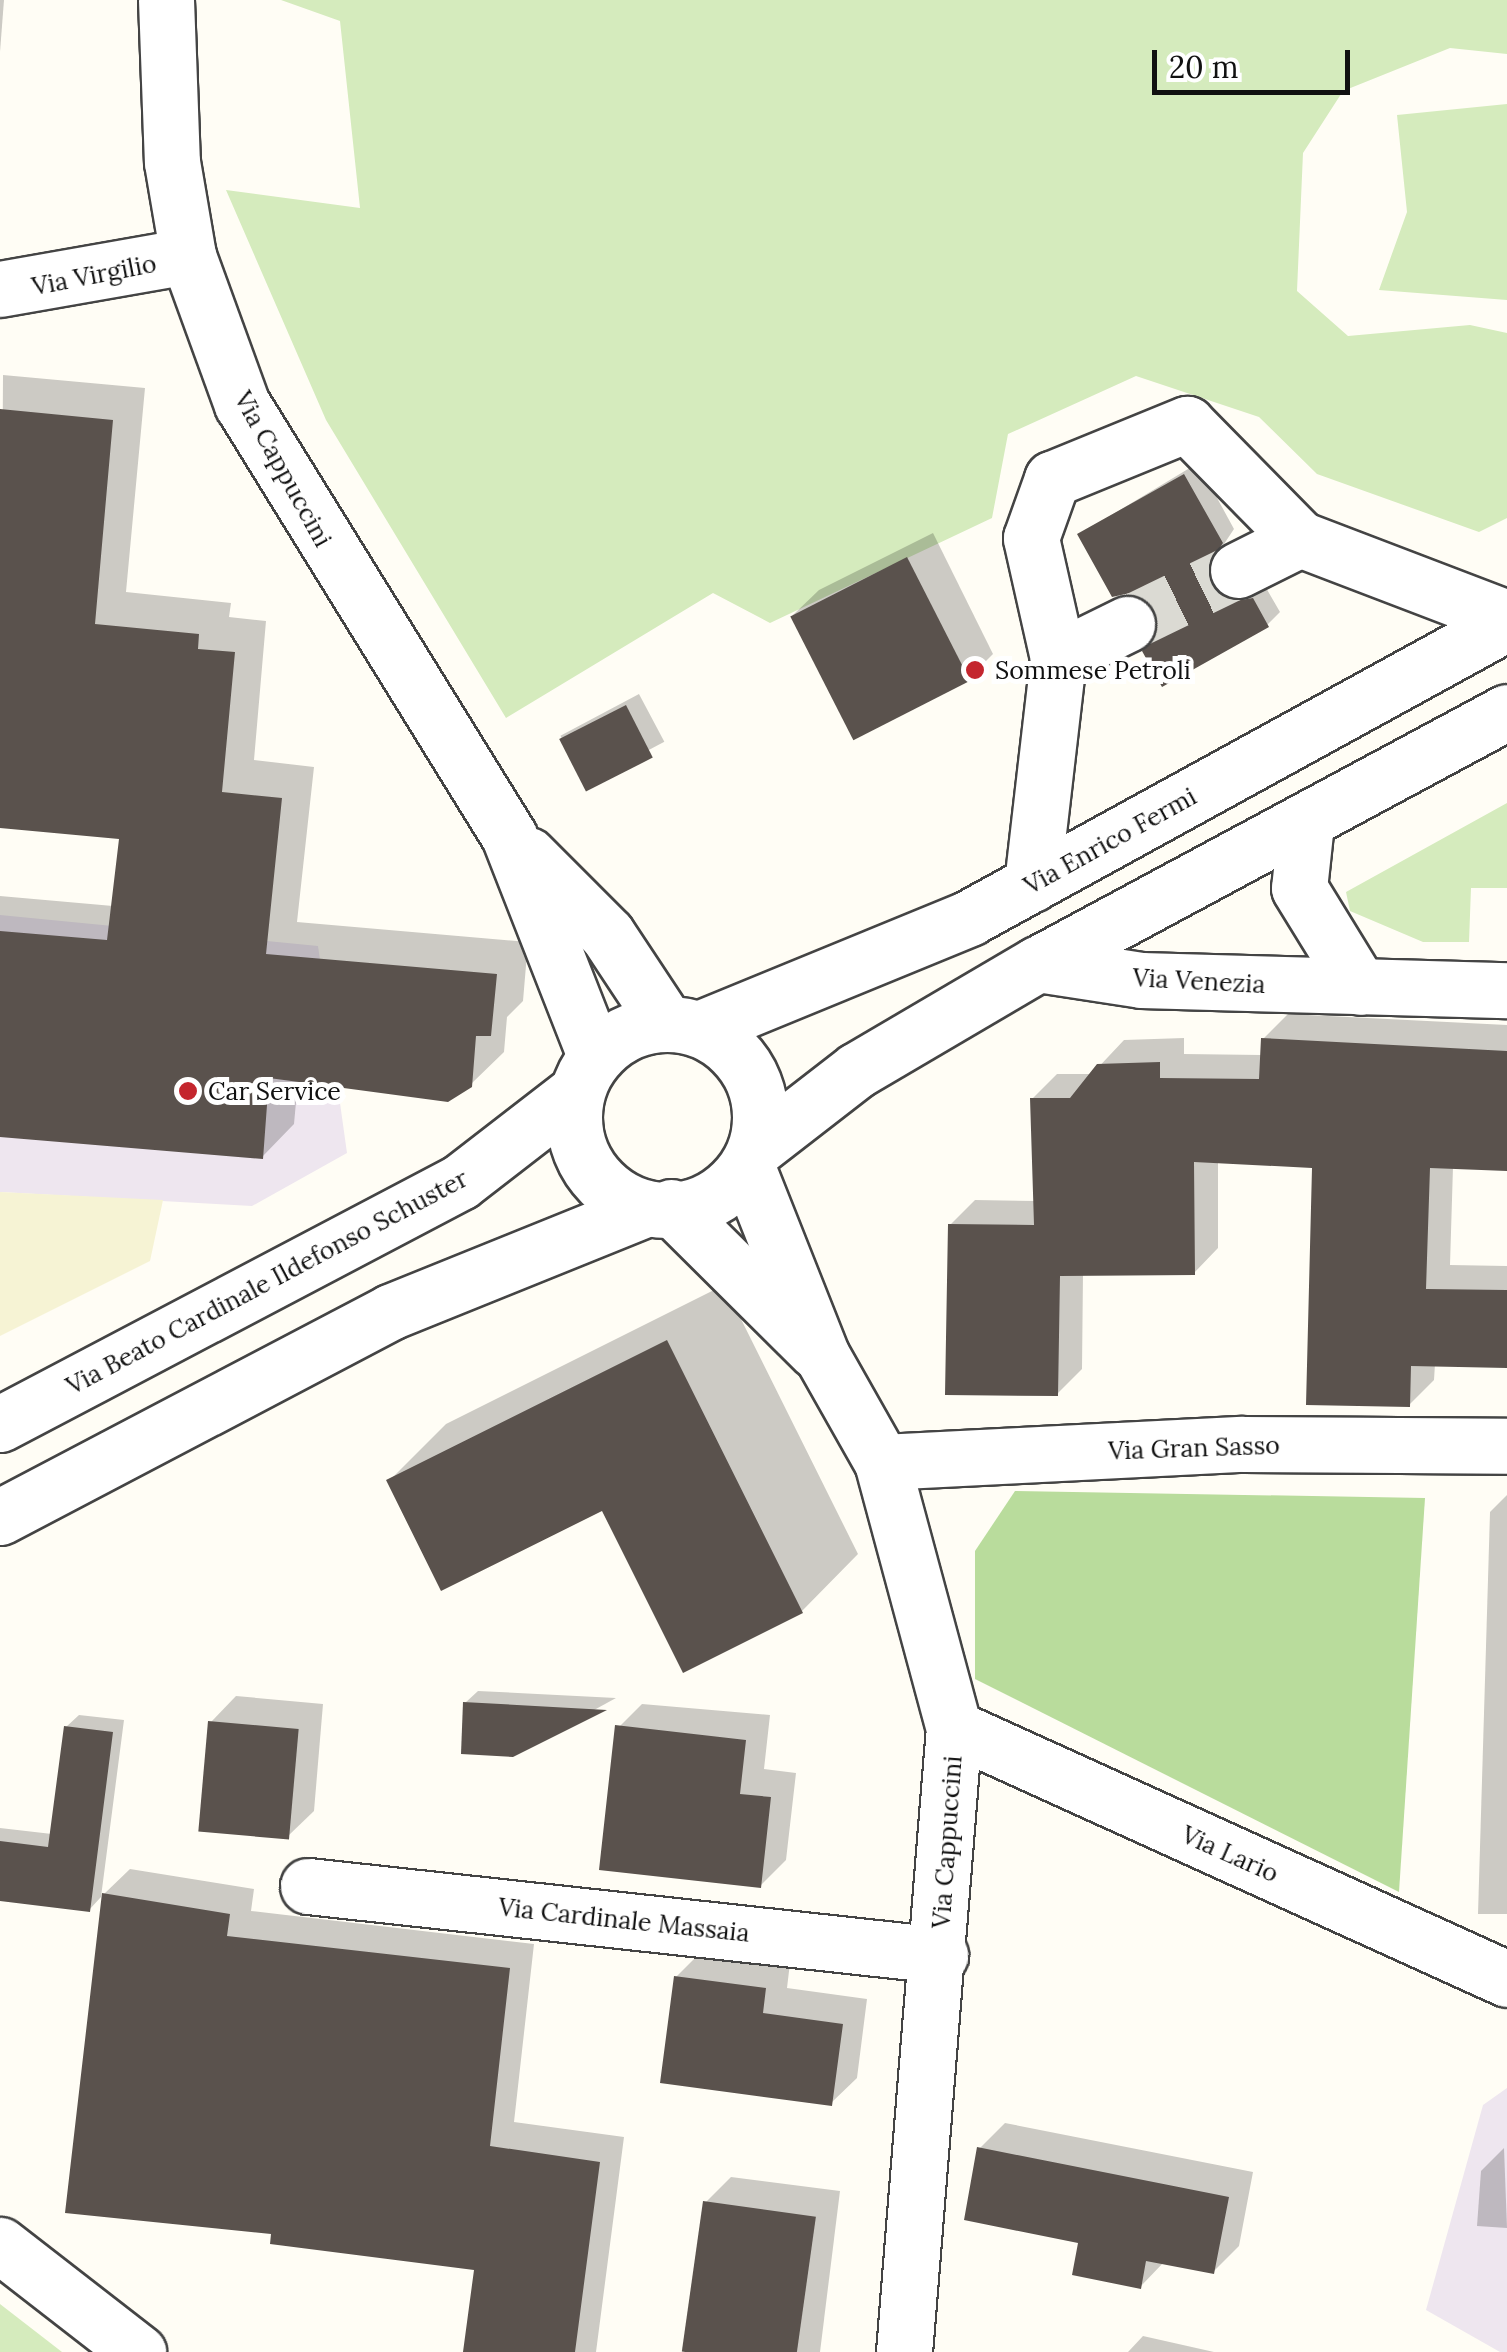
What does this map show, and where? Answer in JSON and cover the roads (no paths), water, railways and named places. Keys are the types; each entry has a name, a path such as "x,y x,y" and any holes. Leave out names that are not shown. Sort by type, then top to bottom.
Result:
{"street":[{"name":"Via Cappuccini","path":"166,0 172,162 188,256 242,404 509,836 607,934 682,1026"},
{"name":"Via Virgilio","path":"0,290 188,256"},
{"path":"1032,884 1058,658 1031,538 1052,479 1187,424 1300,539 1507,621"},
{"path":"1238,570 1300,539"},
{"name":"Via Enrico Fermi","path":"682,1026 1032,884 1507,621"},
{"path":"1058,658 1127,624"},
{"path":"0,1517 390,1312 657,1209 714,1200 751,1158 857,1070 1038,964 1507,712"},
{"path":"1306,822 1299,888 1360,988"},
{"name":"Via Cappuccini","path":"509,836 585,1074"},
{"name":"Via Venezia","path":"1038,964 1140,980 1507,990"},
{"path":"657,1209 584,1164 572,1126 585,1074 621,1035 682,1026 751,1077 761,1117 751,1158"},
{"name":"Via Beato Cardinale Ildefonso Schuster","path":"0,1424 460,1182 585,1074"},
{"name":"Via Cappuccini","path":"751,1158 822,1356 882,1462 954,1728 940,1955 904,2352"},
{"name":"Via Cappuccini","path":"657,1209 822,1356"},
{"name":"Via Gran Sasso","path":"882,1462 1243,1444 1507,1446"},
{"name":"Via Lario","path":"954,1728 1507,1979"},
{"name":"Via Cardinale Massaia","path":"308,1886 940,1955"},
{"path":"0,2245 138,2352"}],"tunnel":[{"path":"1127,624 1238,570"}],"place":[{"name":"Sommese Petroli","path":"975,670"},
{"name":"Car Service","path":"188,1091"}]}
